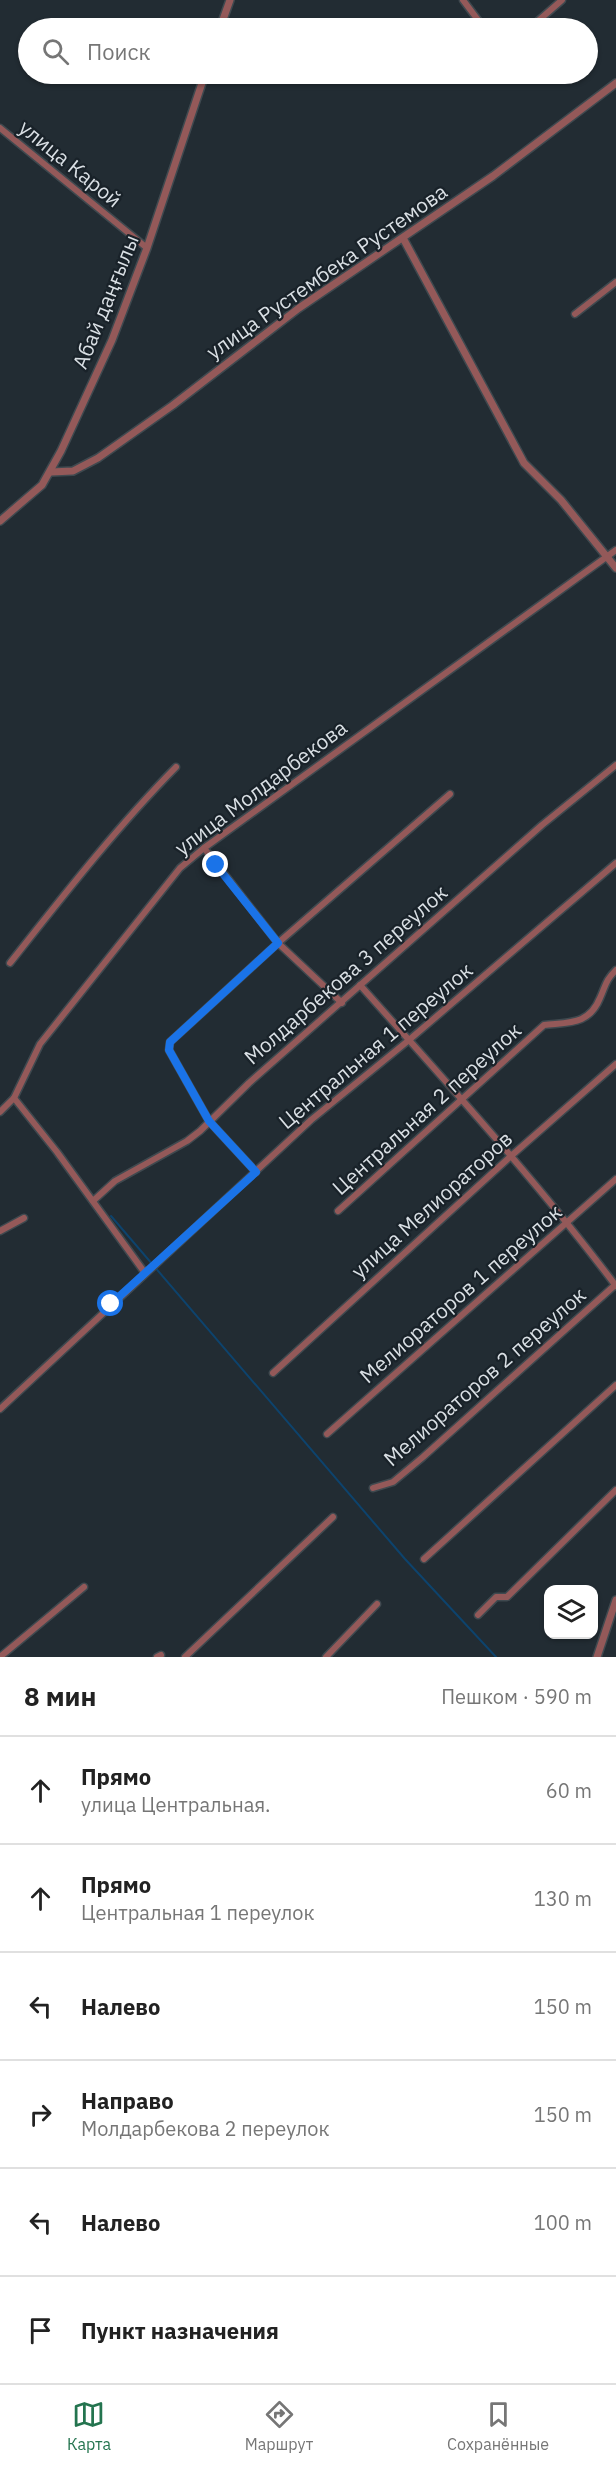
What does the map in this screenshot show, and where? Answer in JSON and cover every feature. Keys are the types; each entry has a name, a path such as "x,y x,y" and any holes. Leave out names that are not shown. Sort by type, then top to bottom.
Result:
{"street":[{"path":"224,18 230,0"},
{"path":"463,0 476,18"},
{"path":"541,18 562,0"},
{"name":"улица Рустембека Рустемова","path":"51,472 73,471 98,458 299,308 562,126 616,82"},
{"name":"Абай даңғылы","path":"0,521 42,485 51,472 112,340 147,248 202,84"},
{"name":"улица Карой","path":"0,128 147,248"},
{"path":"403,238 524,463 561,500 616,568"},
{"path":"575,314 616,282"},
{"name":"улица Молдарбекова","path":"0,1112 14,1098 40,1044 180,868 204,848 616,550"},
{"name":"Молдарбекова 3 переулок","path":"93,1201 115,1181 187,1141 542,825 616,765"},
{"path":"10,963 80,873 137,807 176,767"},
{"path":"256,1172 209,1121 169,1050 170,1042 278,943 450,794"},
{"path":"204,848 278,943 342,1003"},
{"name":"Центральная 1 переулок","path":"0,1409 311,1119 409,1040 616,863"},
{"name":"Центральная 2 переулок","path":"338,1211 544,1025 587,1018 595,1009 605,980 616,970"},
{"path":"360,985 511,1156 616,1286"},
{"name":"улица Мелиораторов","path":"273,1373 511,1156 616,1065"},
{"path":"14,1098 145,1273"},
{"name":"Мелиораторов 1 переулок","path":"327,1434 616,1179"},
{"path":"0,1231 24,1218"},
{"name":"Мелиораторов 2 переулок","path":"374,1488 393,1482 423,1457 616,1286"},
{"path":"424,1559 616,1386"},
{"path":"478,1615 496,1597 507,1597 616,1490"},
{"path":"185,1657 333,1517"},
{"path":"0,1657 84,1587"},
{"path":"597,1657 616,1600"},
{"path":"326,1657 377,1604"}],"waterway":[{"path":"111,1216 405,1559 496,1657"}],"route":[{"path":"111,1304 256,1172 209,1121 169,1050 170,1042 278,943 216,865"}]}
